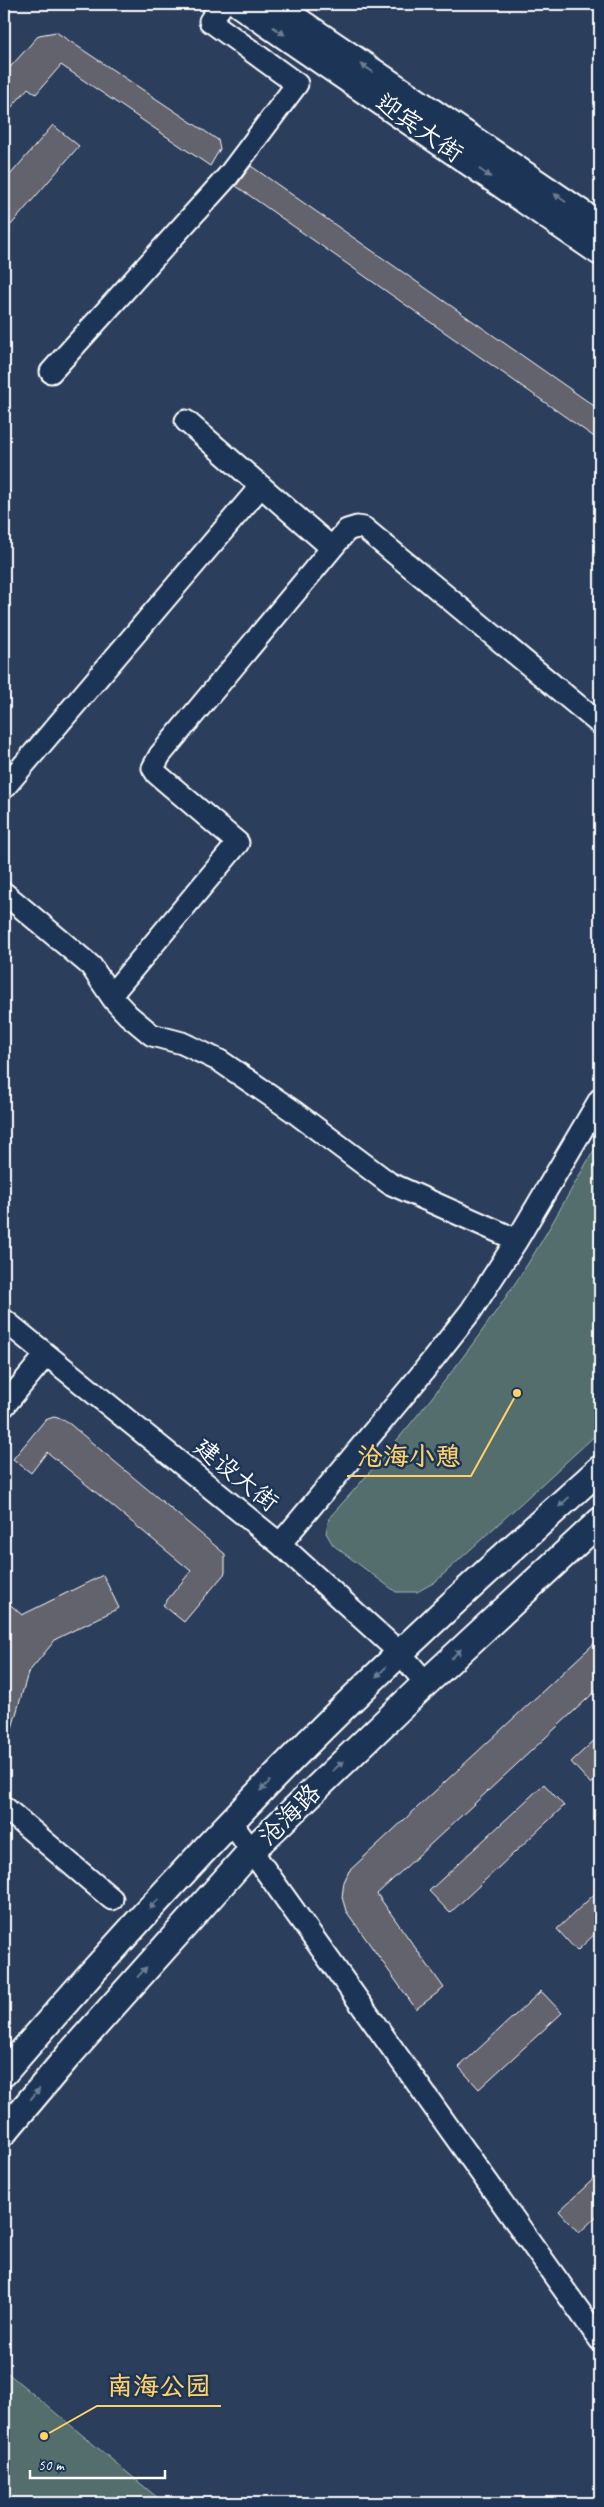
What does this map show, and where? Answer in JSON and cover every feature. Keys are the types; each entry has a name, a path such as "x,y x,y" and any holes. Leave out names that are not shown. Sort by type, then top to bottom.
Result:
{"main road":[{"name":"迎宾大街","path":"239,4 600,252"},
{"name":"迎宾大街","path":"273,4 600,226"},
{"name":"沧海路","path":"4,2074 96,1966 231,1822 400,1653 600,1469"},
{"name":"沧海路","path":"4,2132 68,2056 252,1850 426,1683 600,1521"}],"street":[{"path":"51,372 228,176 297,84 210,21 223,4"},
{"path":"186,421 332,548"},
{"path":"4,788 261,486"},
{"path":"111,995 238,843 157,774 153,768 160,755 347,530 357,527 364,528 600,724"},
{"path":"4,893 90,966 128,1015 152,1035 182,1043 220,1061 293,1111 389,1183 516,1240"},
{"path":"280,1544 425,1370 471,1311 516,1240 600,1099"},
{"name":"建设大街","path":"4,1320 280,1544 400,1653 426,1683"},
{"path":"4,1406 46,1355"},
{"path":"4,1807 112,1899"},
{"path":"231,1822 600,2340"}],"green space":[{"path":"597,1145 600,1148 600,1431 435,1582 417,1592 396,1592 333,1545 326,1533 329,1518 406,1430 478,1337 532,1257"},
{"path":"4,2370 164,2503 4,2503"}],"building":[{"path":"56,32 218,140 220,149 210,166 61,65 36,94 28,88 4,116 4,74 39,35"},
{"path":"53,125 79,146 4,233 4,182"},
{"path":"251,166 600,410 600,441 236,186"},
{"path":"54,1417 65,1420 225,1554 225,1573 184,1622 163,1605 191,1571 47,1452 31,1473 13,1459 45,1420"},
{"path":"103,1575 119,1608 56,1639 28,1673 8,1742 4,1741 4,1599 22,1615"},
{"path":"600,1638 600,1687 377,1894 444,1988 416,2009 346,1911 342,1897 344,1882 349,1871"},
{"path":"600,1735 600,1775 591,1784 571,1762"},
{"path":"544,1784 564,1806 450,1913 429,1891"},
{"path":"600,1889 600,1929 577,1951 557,1929"},
{"path":"541,1991 562,2013 479,2089 459,2067"},
{"path":"600,2173 600,2213 579,2233 559,2211"}],"place":[{"name":"沧海小憩","path":"517,1393"},
{"name":"南海公园","path":"44,2436"}]}
